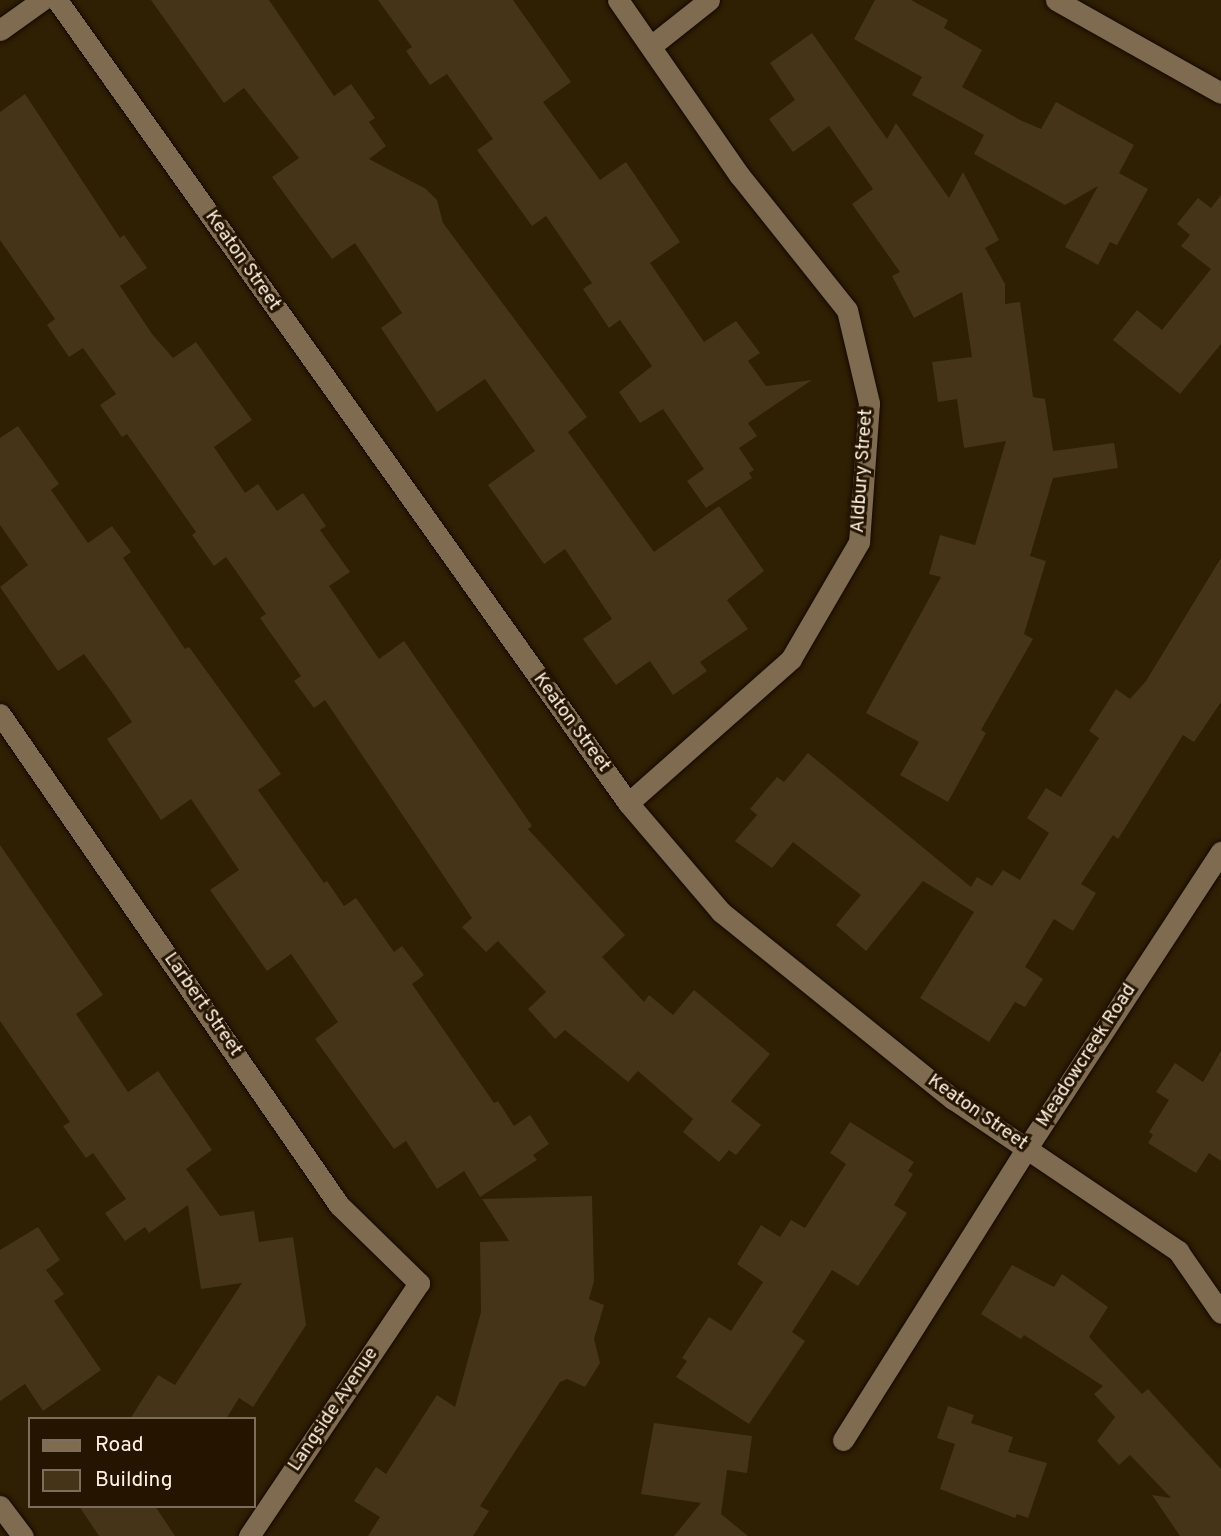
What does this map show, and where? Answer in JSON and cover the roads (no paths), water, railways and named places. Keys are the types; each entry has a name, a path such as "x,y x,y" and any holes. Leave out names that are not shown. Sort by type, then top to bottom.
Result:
{"street":[{"path":"0,30 42,0"},
{"name":"Keaton Street","path":"57,0 628,803 720,912 932,1083 1178,1251 1221,1313"},
{"name":"Aldbury Street","path":"618,0 740,176 847,310 869,403 859,542 791,659 628,803"},
{"path":"651,46 709,0"},
{"path":"1056,0 1221,93"},
{"name":"Larbert Street","path":"0,714 339,1205 419,1283"},
{"name":"Meadowcreek Road","path":"843,1440 1027,1147 1221,852"},
{"name":"Langside Avenue","path":"249,1536 419,1283"},
{"path":"0,1506 23,1536"}]}
